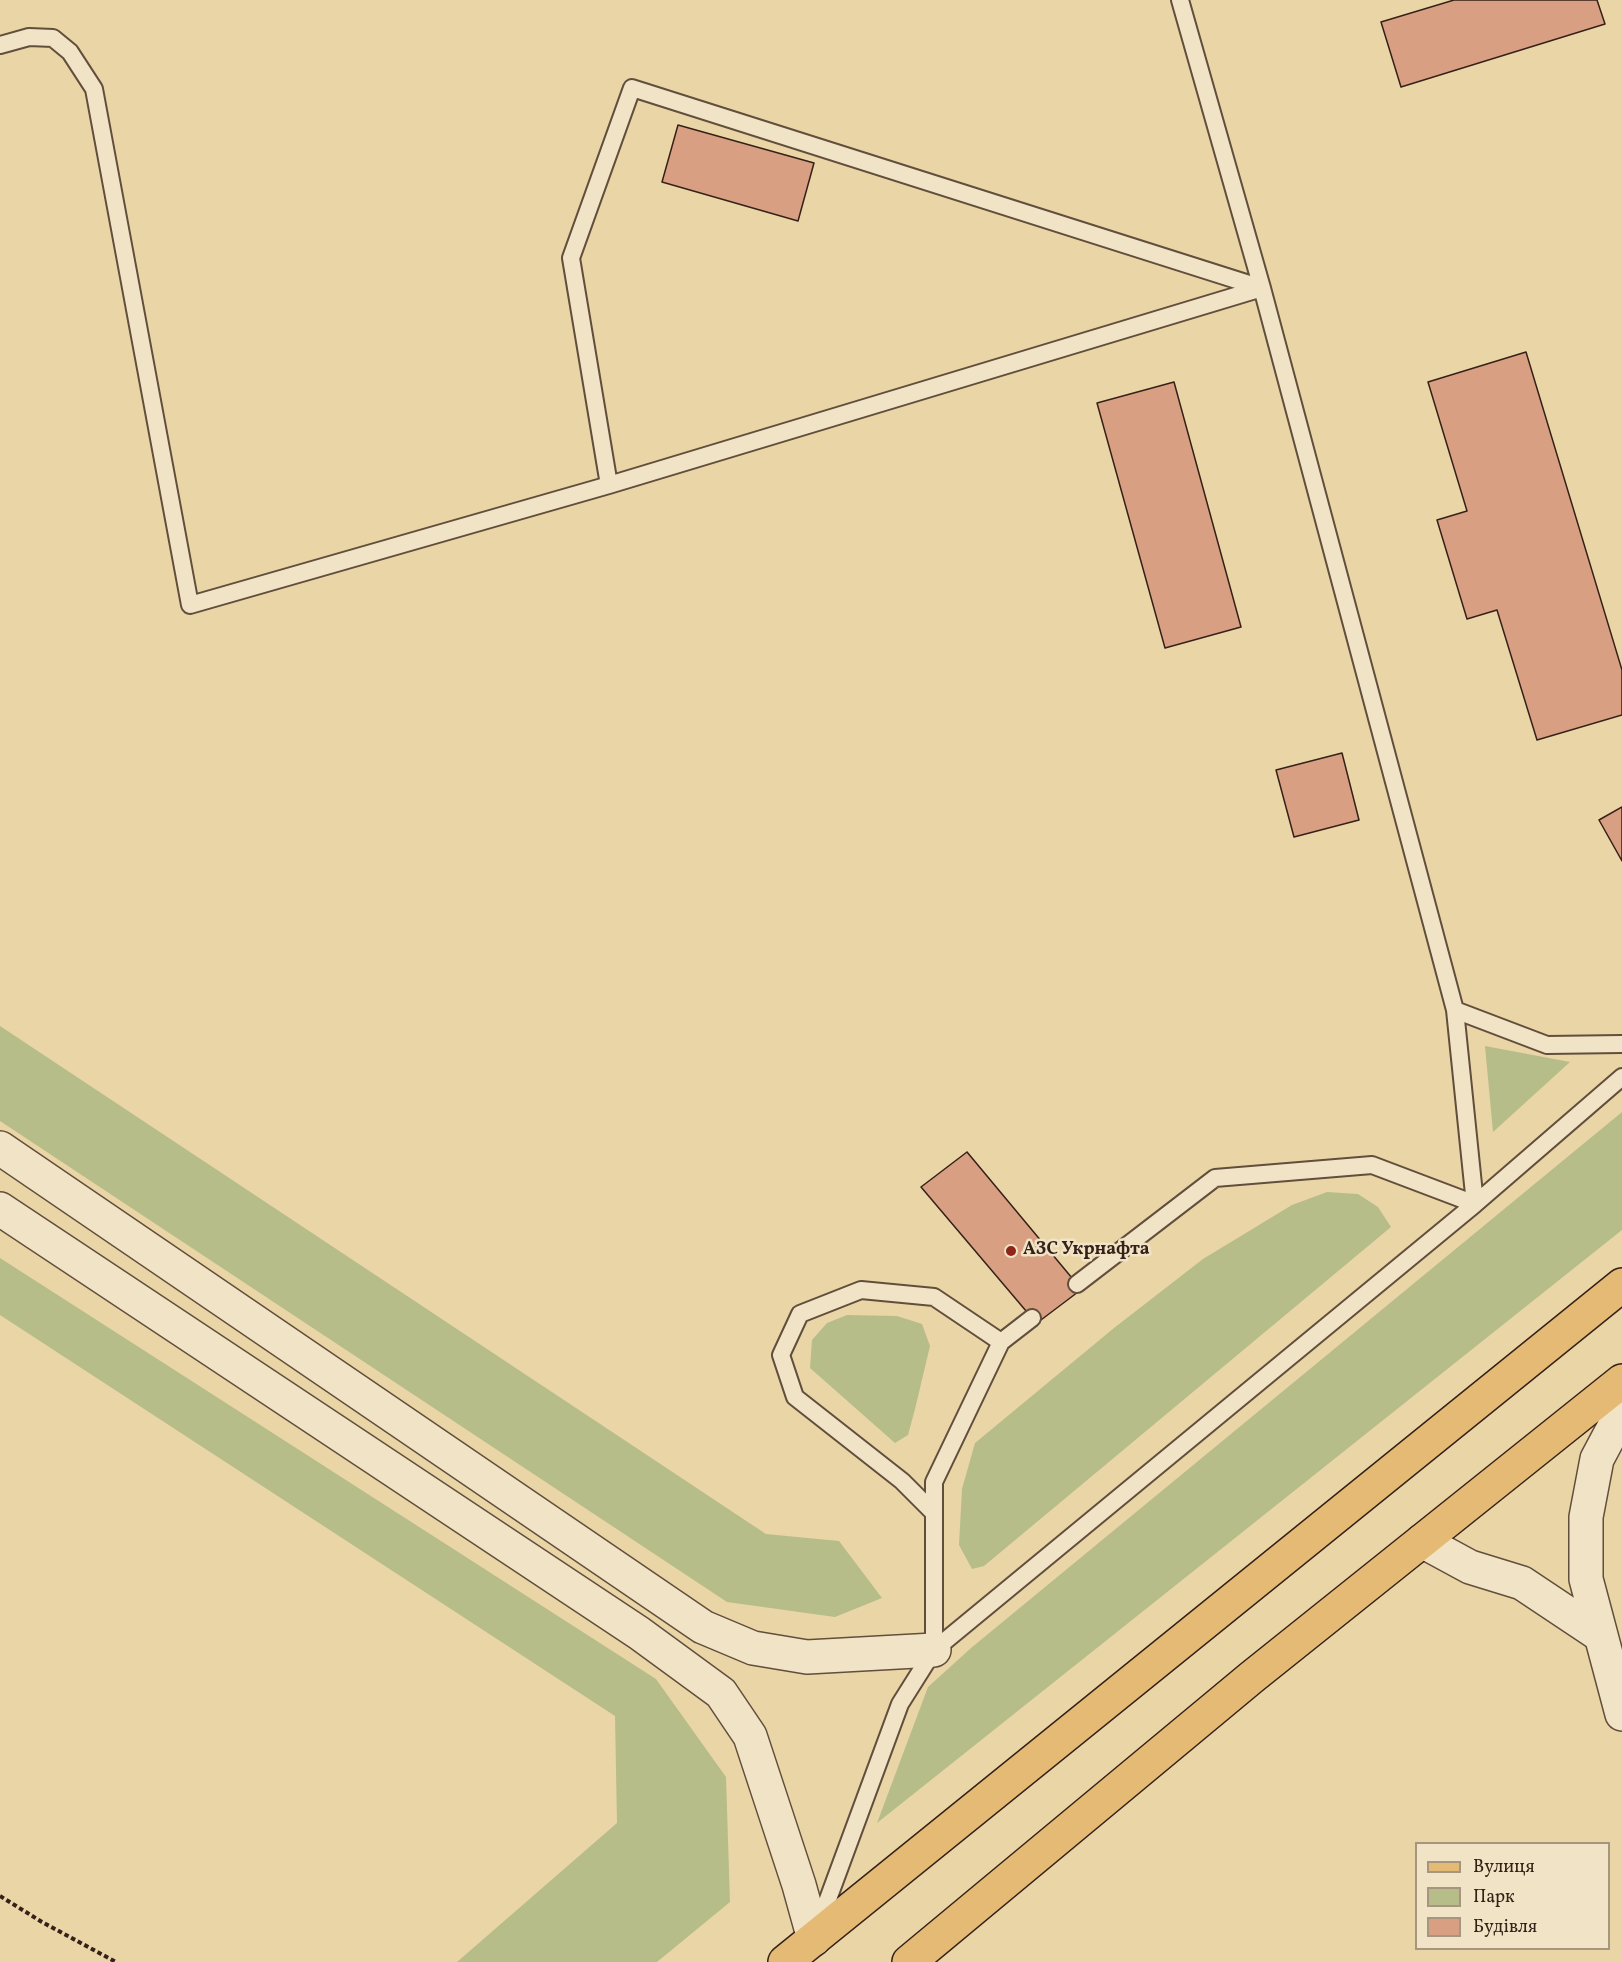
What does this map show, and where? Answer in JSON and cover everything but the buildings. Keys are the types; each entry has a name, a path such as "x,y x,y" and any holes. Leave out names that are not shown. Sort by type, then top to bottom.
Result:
{"main road":[{"path":"785,1962 1622,1285"},
{"path":"909,1962 1252,1677 1622,1381"}],"street":[{"path":"0,1148 703,1627 753,1648 807,1657 934,1650"},
{"path":"0,1209 639,1633 721,1693 750,1736 799,1885 814,1939"},
{"path":"1622,1412 1597,1459 1586,1517 1586,1579 1622,1714"},
{"path":"1422,1541 1470,1567 1522,1583 1600,1635"}],"lane":[{"path":"1180,0 1262,288 1455,1010 1475,1204"},
{"path":"0,45 29,37 53,38 70,52 94,89 190,605 609,485 1262,288"},
{"path":"609,485 571,258 632,88 1262,288"},
{"path":"1455,1010 1547,1045 1622,1044"},
{"path":"814,1939 900,1704 934,1650 1475,1204 1622,1077"},
{"path":"1077,1284 1215,1178 1372,1165 1475,1204"},
{"path":"934,1513 902,1481 795,1397 781,1355 800,1314 861,1290 934,1298 1001,1342"},
{"path":"934,1650 934,1482 1001,1342 1032,1318"}],"path":[{"path":"0,1896 42,1922 116,1962"}],"green space":[{"path":"0,1026 766,1534 839,1541 882,1598 835,1617 727,1602 0,1121"},
{"path":"1485,1046 1570,1062 1493,1132"},
{"path":"1622,1112 1622,1230 877,1823 928,1687 971,1648"},
{"path":"1327,1192 1358,1194 1378,1207 1391,1227 984,1566 972,1569 959,1545 962,1489 975,1443 1114,1328 1203,1259 1292,1205"},
{"path":"0,1258 656,1679 726,1777 730,1902 657,1962 457,1962 617,1823 615,1716 0,1315"},
{"path":"847,1315 897,1316 922,1324 930,1346 908,1435 895,1443 810,1368 812,1340 827,1323"}],"place":[{"name":"АЗС Укрнафта","path":"1011,1251"}]}
